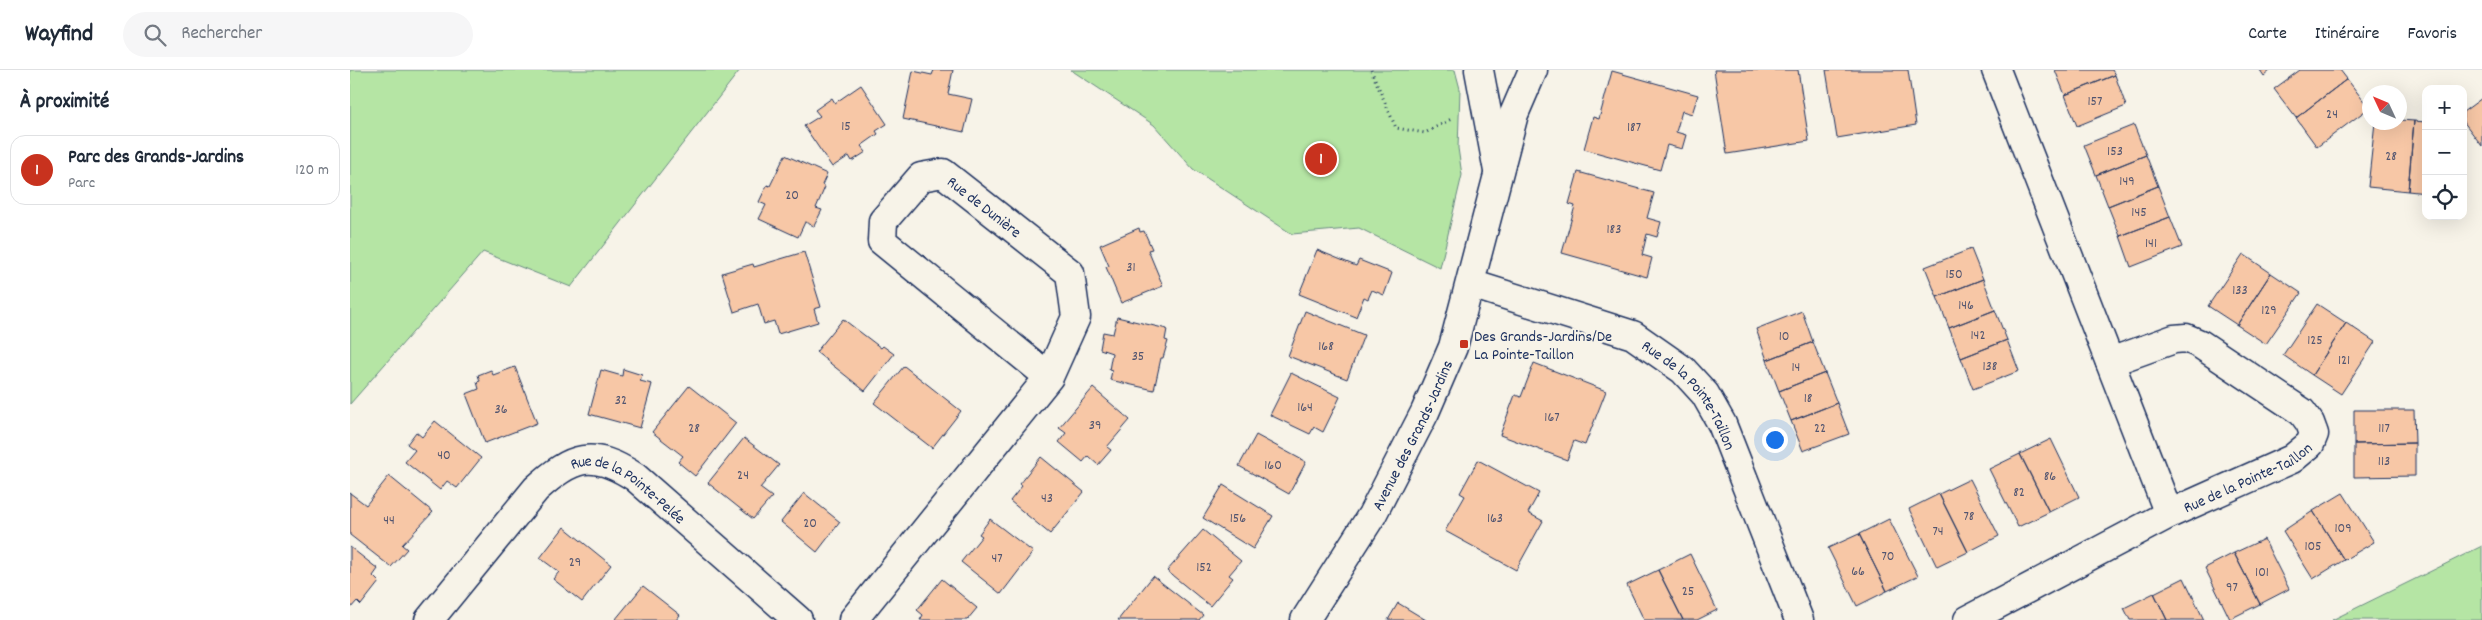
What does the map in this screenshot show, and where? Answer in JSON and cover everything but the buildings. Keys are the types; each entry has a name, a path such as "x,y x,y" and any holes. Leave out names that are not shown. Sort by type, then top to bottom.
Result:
{"street":[{"name":"Avenue des Grands-Jardins","path":"1479,70 1499,178"},
{"name":"Avenue des Grands-Jardins","path":"1305,620 1372,515 1425,412 1453,347 1499,178 1514,114 1533,70"},
{"name":"Rue de la Pointe-Taillon","path":"1996,70 2169,514"},
{"name":"Rue de Dunière","path":"853,620 1049,377 1076,317 1070,273 943,172 920,178 883,221 882,241 1049,377"},
{"name":"Rue de la Pointe-Taillon","path":"1471,284 1633,335 1683,370 1705,394 1722,424 1798,620"},
{"name":"Rue de la Pointe-Taillon","path":"1968,620 2169,514 2292,459 2310,444 2314,434 2310,423 2302,412 2200,344 2186,338 2174,340 2110,362"},
{"name":"Rue de la Pointe-Pelée","path":"429,620 536,489 553,473 572,462 594,459 615,464 635,477 798,620"}],"path":[{"path":"1371,70 1396,128 1425,133 1453,118"}],"green space":[{"path":"350,70 740,70 571,287 483,252 350,404"},
{"path":"1071,70 1455,70 1460,89 1458,148 1462,175 1440,268 1359,228 1292,234 1193,169 1154,125"},
{"path":"2482,546 2482,620 2332,620"}],"place":[{"name":"Parc des Grands-Jardins","path":"1321,159"},
{"name":"Des Grands-Jardins/De La Pointe-Taillon","path":"1464,344"}]}
